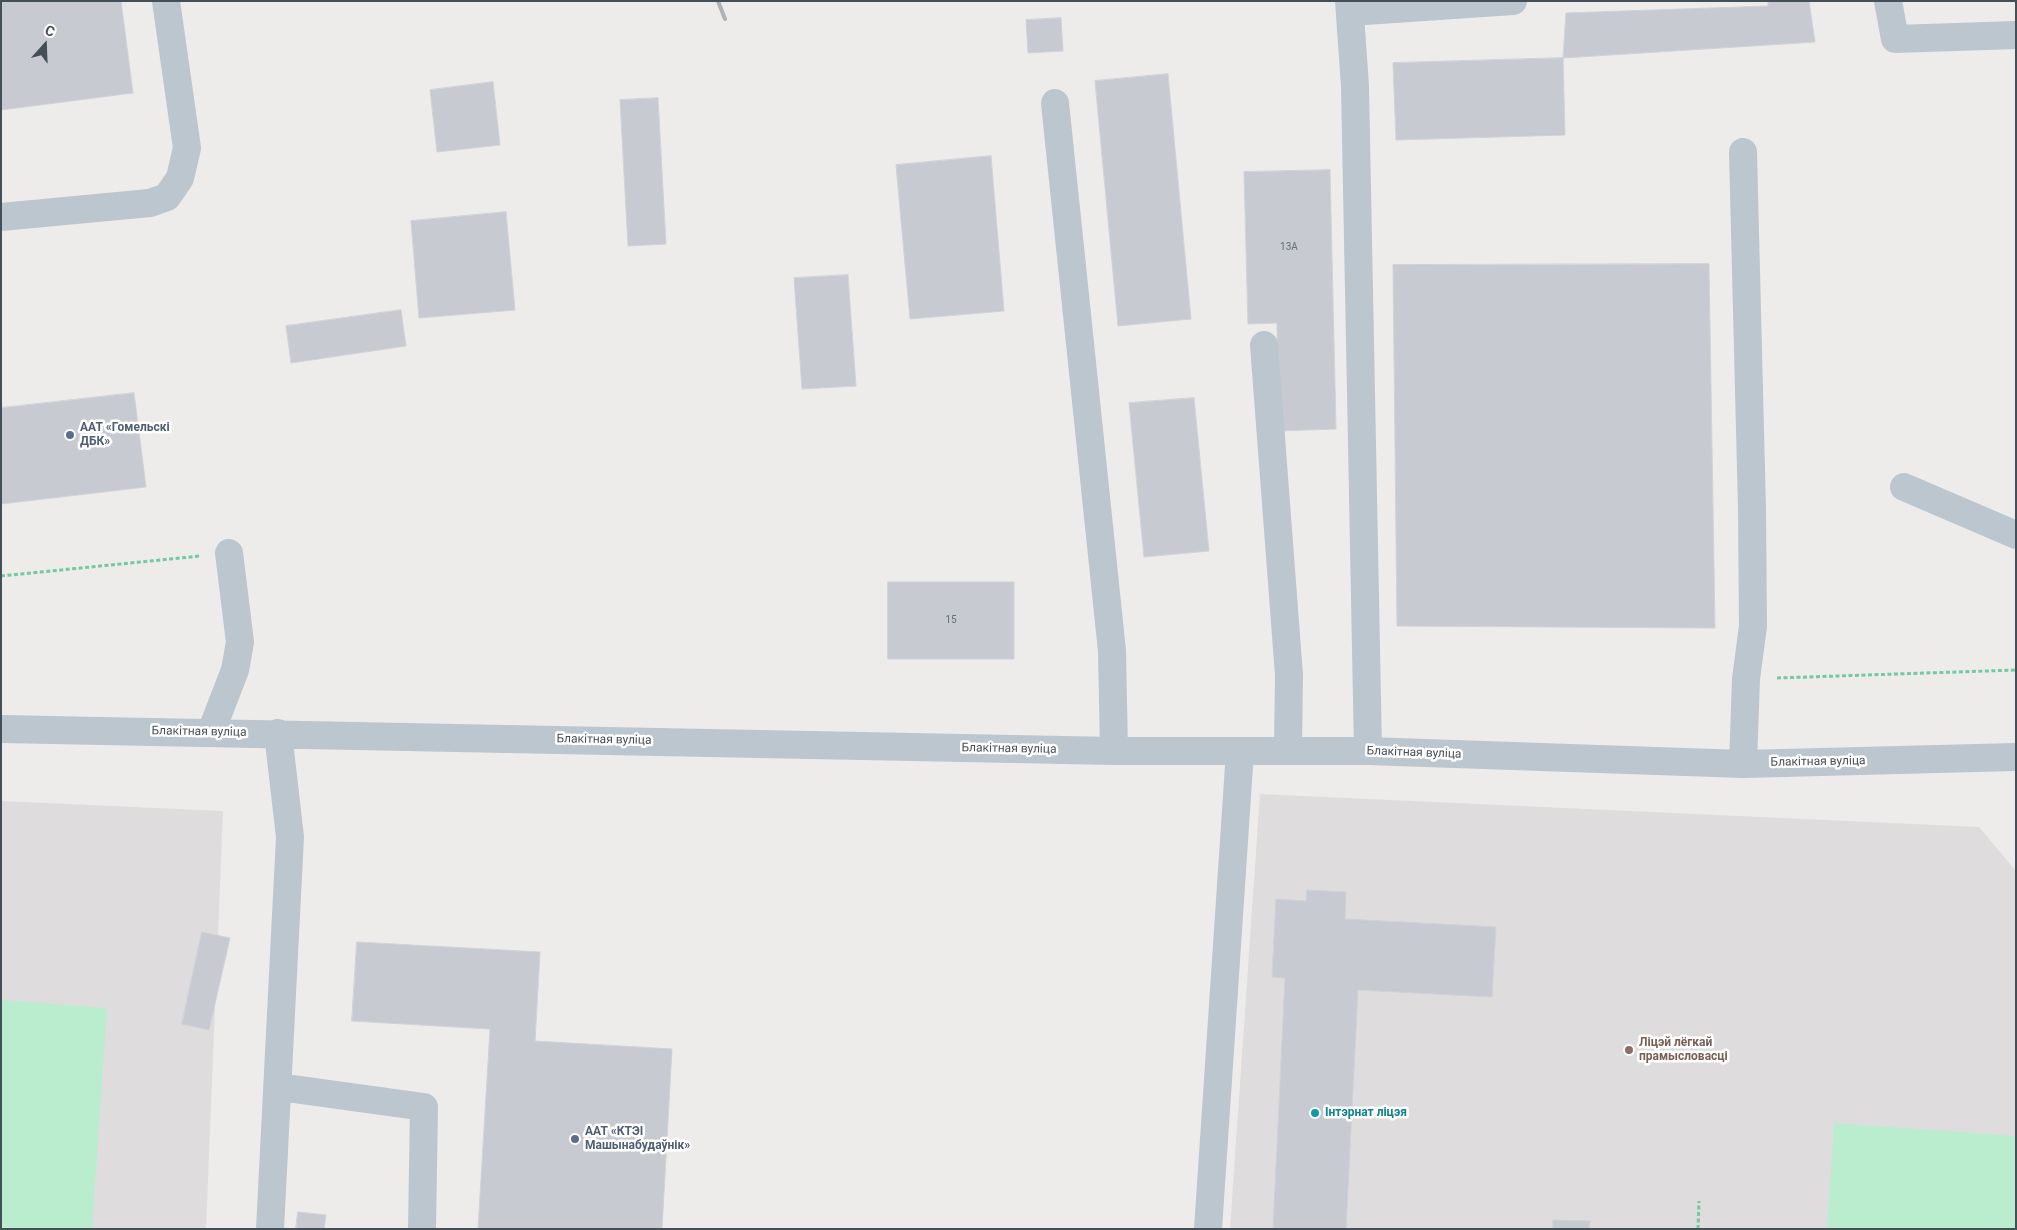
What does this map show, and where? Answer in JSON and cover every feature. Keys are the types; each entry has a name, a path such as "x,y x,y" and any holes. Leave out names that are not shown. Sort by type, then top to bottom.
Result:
{"street":[{"path":"1,217 150,203 167,197 180,178 186,148 166,1"},
{"path":"1368,751 1355,86 1349,6 1513,1"},
{"path":"1888,1 1895,39 2016,36"},
{"path":"1055,103 1112,651 1114,751"},
{"path":"1743,152 1753,617 1746,679 1743,764"},
{"path":"1264,345 1289,675 1288,751"},
{"path":"1904,487 2016,535"},
{"path":"211,732 235,670 240,642 229,553"},
{"name":"Блакітная вуліца","path":"1,729 1114,751 1368,751 1743,764 2016,758"},
{"path":"270,1229 279,1087 290,836 278,733"},
{"path":"1208,1229 1240,751"},
{"path":"279,1087 424,1106 422,1229"}],"path":[{"path":"1,576 229,553"},
{"path":"1746,679 2016,670"},
{"path":"1698,1229 1699,1201"}],"shaded area":[{"name":"Ліцэй лёгкай прамысловасці","path":"1260,794 1979,827 2016,871 2016,1229 1230,1229"},
{"path":"1,801 223,811 206,1229 1,1229"}],"green space":[{"path":"1,1000 107,1008 92,1229 1,1229"},
{"path":"1834,1123 2016,1136 2016,1229 1827,1229"}],"building":[{"path":"1,1 121,1 133,93 1,110"},
{"path":"1768,1 1809,1 1815,42 1563,58 1566,13 1768,6"},
{"path":"1061,18 1063,51 1028,53 1026,20"},
{"path":"1563,58 1565,135 1396,140 1393,63"},
{"path":"1168,74 1191,319 1118,326 1095,81"},
{"path":"493,82 500,145 437,152 430,90"},
{"path":"658,98 666,244 628,246 620,100"},
{"path":"991,156 1004,311 910,319 896,165"},
{"path":"1330,170 1336,429 1279,431 1277,323 1248,324 1244,172"},
{"path":"506,212 515,310 419,318 411,221"},
{"path":"1709,264 1715,628 1397,626 1393,265"},
{"path":"848,275 856,386 802,389 794,278"},
{"path":"401,310 406,346 291,363 286,326"},
{"name":"ААТ «Гомельскі ДБК»","path":"134,393 146,487 1,504 1,408"},
{"path":"1194,398 1209,551 1144,557 1129,403"},
{"path":"888,582 1014,582 1014,659 888,659"},
{"name":"Інтэрнат ліцэя","path":"1307,890 1346,892 1345,919 1496,927 1492,997 1358,990 1346,1229 1273,1229 1285,978 1272,977 1276,899 1306,901"},
{"path":"202,932 230,938 209,1030 182,1024"},
{"name":"ААТ «КТЭІ Машынабудаўнік»","path":"357,942 540,952 535,1041 672,1049 662,1229 478,1229 490,1029 352,1021"},
{"path":"298,1212 326,1215 324,1229 296,1229"},
{"path":"1553,1220 1590,1221 1589,1229 1553,1229"}],"railway":[{"path":"718,1 725,19"}],"place":[{"name":"ААТ «Гомельскі ДБК»","path":"70,435"},
{"name":"Ліцэй лёгкай прамысловасці","path":"1629,1050"},
{"name":"Інтэрнат ліцэя","path":"1315,1113"},
{"name":"ААТ «КТЭІ Машынабудаўнік»","path":"575,1139"}]}
